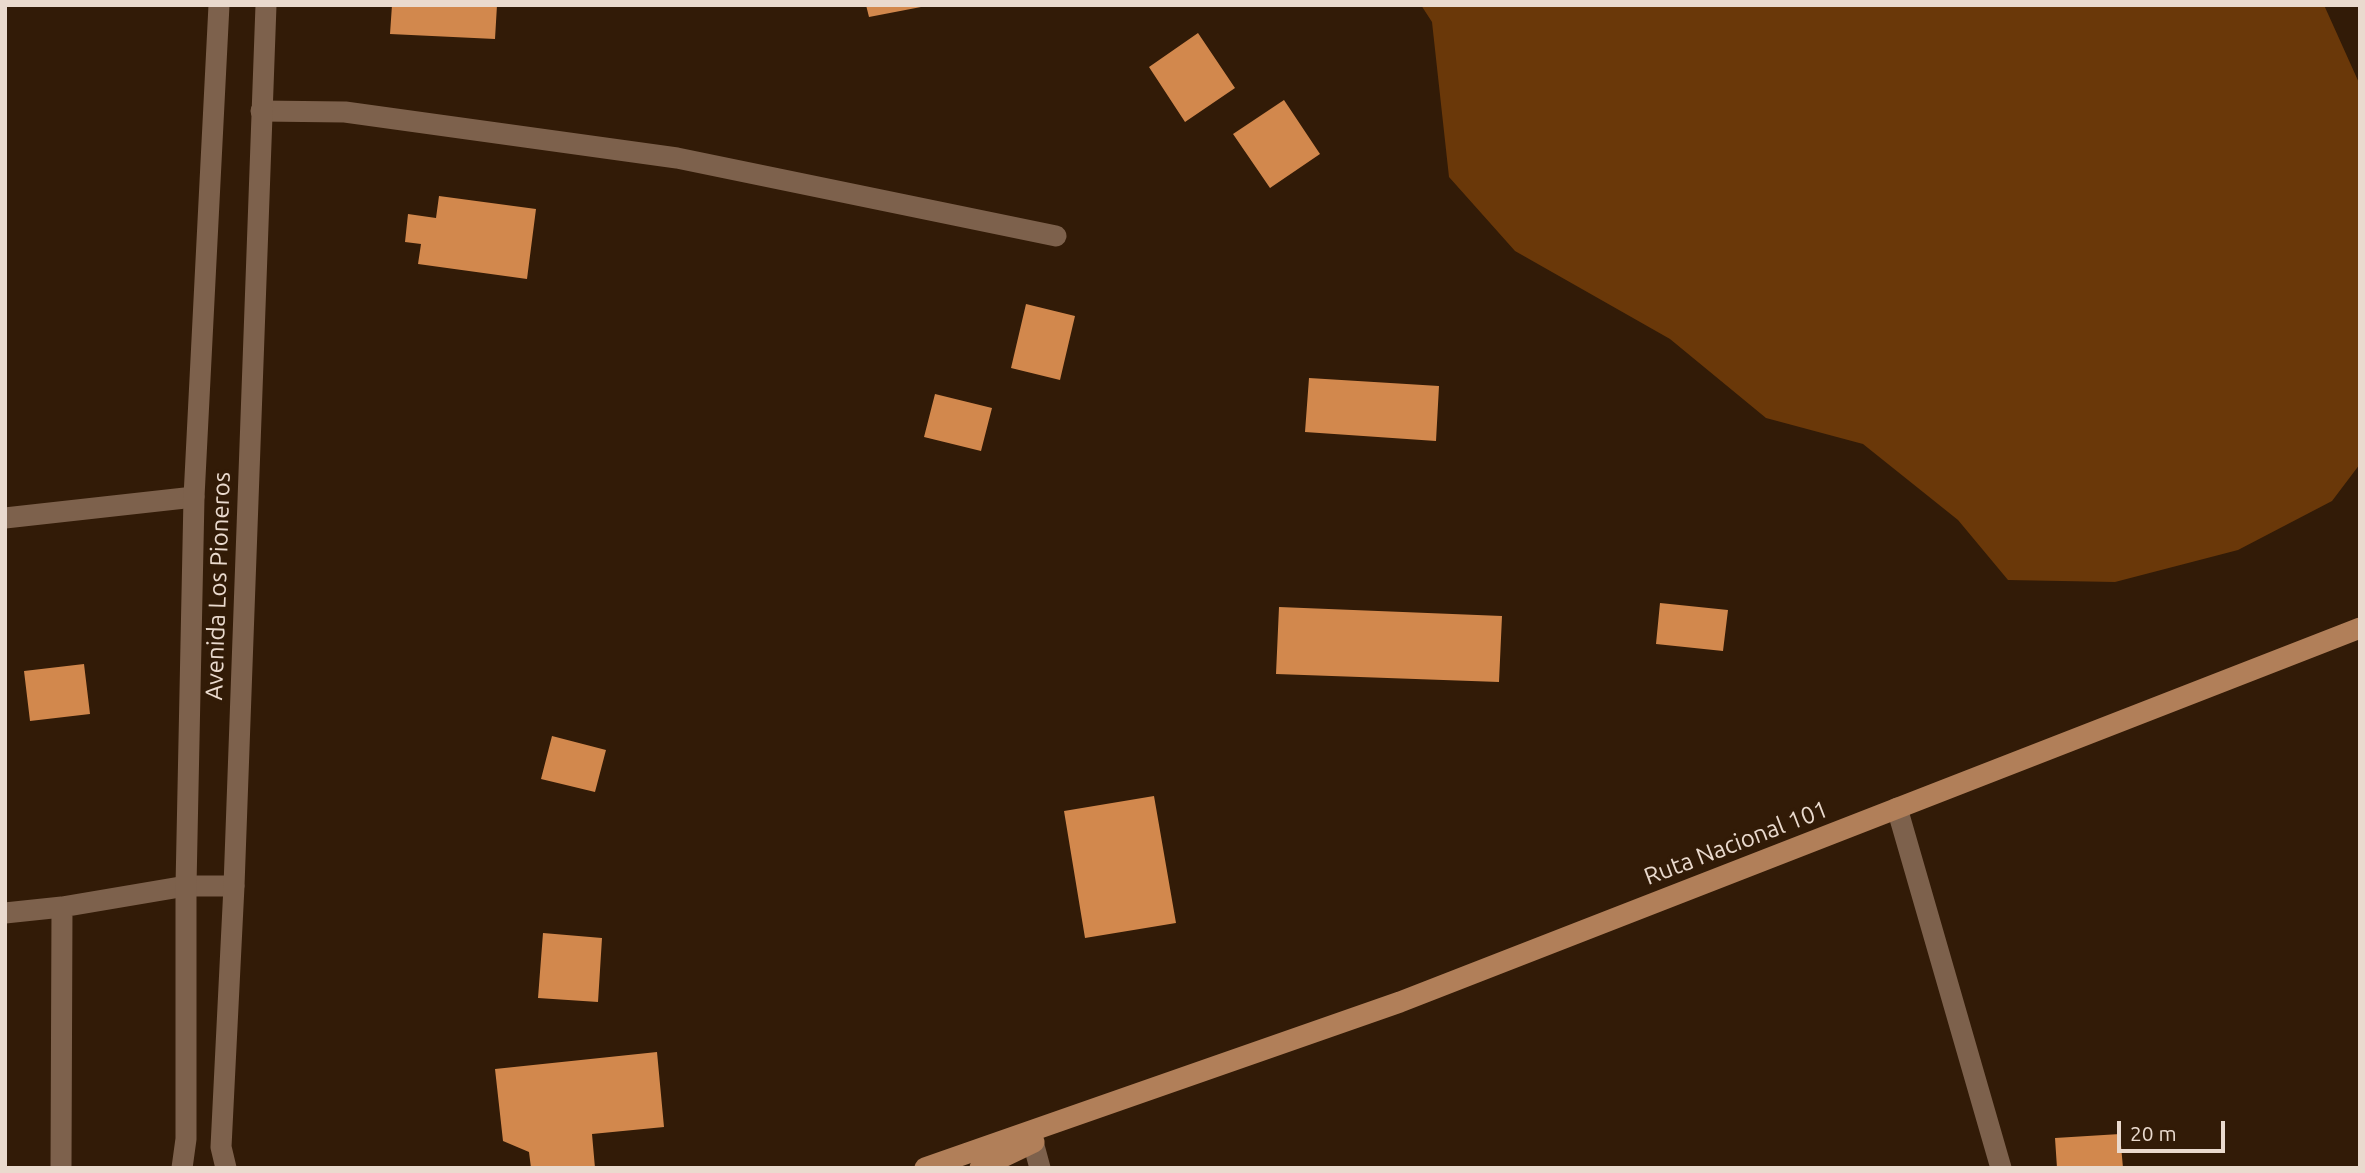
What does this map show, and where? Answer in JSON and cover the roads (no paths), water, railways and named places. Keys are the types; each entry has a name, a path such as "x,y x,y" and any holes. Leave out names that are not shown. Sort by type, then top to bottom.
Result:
{"main road":[{"name":"Avenida Los Pioneros","path":"182,1168 186,1139 186,886 194,497 219,5"},
{"name":"Avenida Los Pioneros","path":"226,1168 220,1147 234,886 266,5"},
{"path":"261,111 345,112 677,158 1056,236"},
{"path":"5,518 194,497"},
{"name":"Ruta Nacional 101","path":"925,1168 1400,1002 2360,628"},
{"path":"1897,808 2001,1168"},
{"path":"5,912 62,907 186,886 234,886"},
{"path":"61,1168 62,907"},
{"name":"Ruta Nacional 101","path":"980,1168 1127,1097"},
{"path":"1033,1142 1040,1168"}]}
